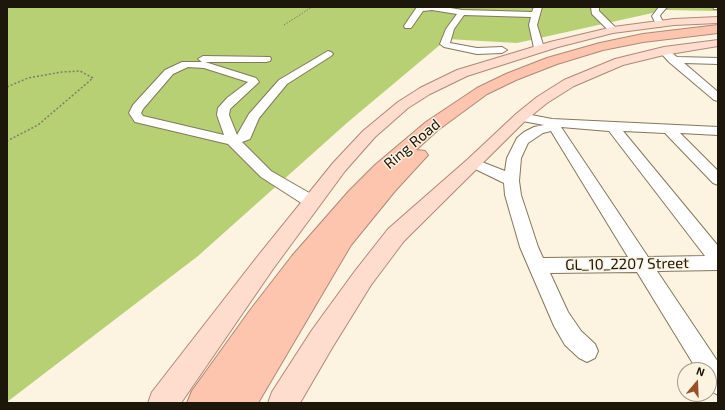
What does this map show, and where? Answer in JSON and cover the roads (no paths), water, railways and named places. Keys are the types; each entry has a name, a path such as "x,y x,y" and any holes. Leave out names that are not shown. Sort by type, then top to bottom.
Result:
{"highway":[{"name":"Ring Road","path":"204,403 282,288 357,196 382,169 437,122 482,91 511,77 552,61 600,47 643,38 718,29"},
{"name":"Ring Road","path":"239,403 343,239 388,186 428,145 496,95 520,83 570,64 620,48 688,36 718,33"}],"main road":[{"path":"163,403 261,269 354,148 403,105 425,91 478,67 538,48 613,30 660,24 718,20"},
{"path":"283,403 322,339 363,278 396,235 474,164 521,117 542,100 586,75 625,60 668,56 689,46 718,43"}],"street":[{"path":"408,26 420,9 430,7 462,12 503,14 537,11 533,25 538,48"},
{"path":"486,7 503,14"},
{"path":"595,7 595,12 613,30"},
{"path":"660,24 656,16 663,7"},
{"path":"462,12 450,29 445,44 477,51 502,50"},
{"path":"450,29 503,14"},
{"path":"689,46 716,62"},
{"path":"312,202 266,174 233,141 223,115 224,108 231,100 254,82 252,80 200,64 186,64 168,72 137,108 135,113 139,119 233,141 245,136 254,117 283,82 328,54"},
{"path":"668,56 716,62"},
{"path":"668,56 718,98"},
{"path":"168,72 168,65 182,59 266,59"},
{"path":"521,117 553,125 718,131"},
{"path":"553,125 529,135 522,142 514,158 511,181 513,195 526,240 561,319 573,338 587,351"},
{"path":"553,125 643,263 718,383"},
{"path":"613,127 718,259"},
{"path":"668,130 718,180"},
{"path":"474,164 493,171 511,181"},
{"name":"GL_10_2207 Street","path":"537,266 718,262"}]}
